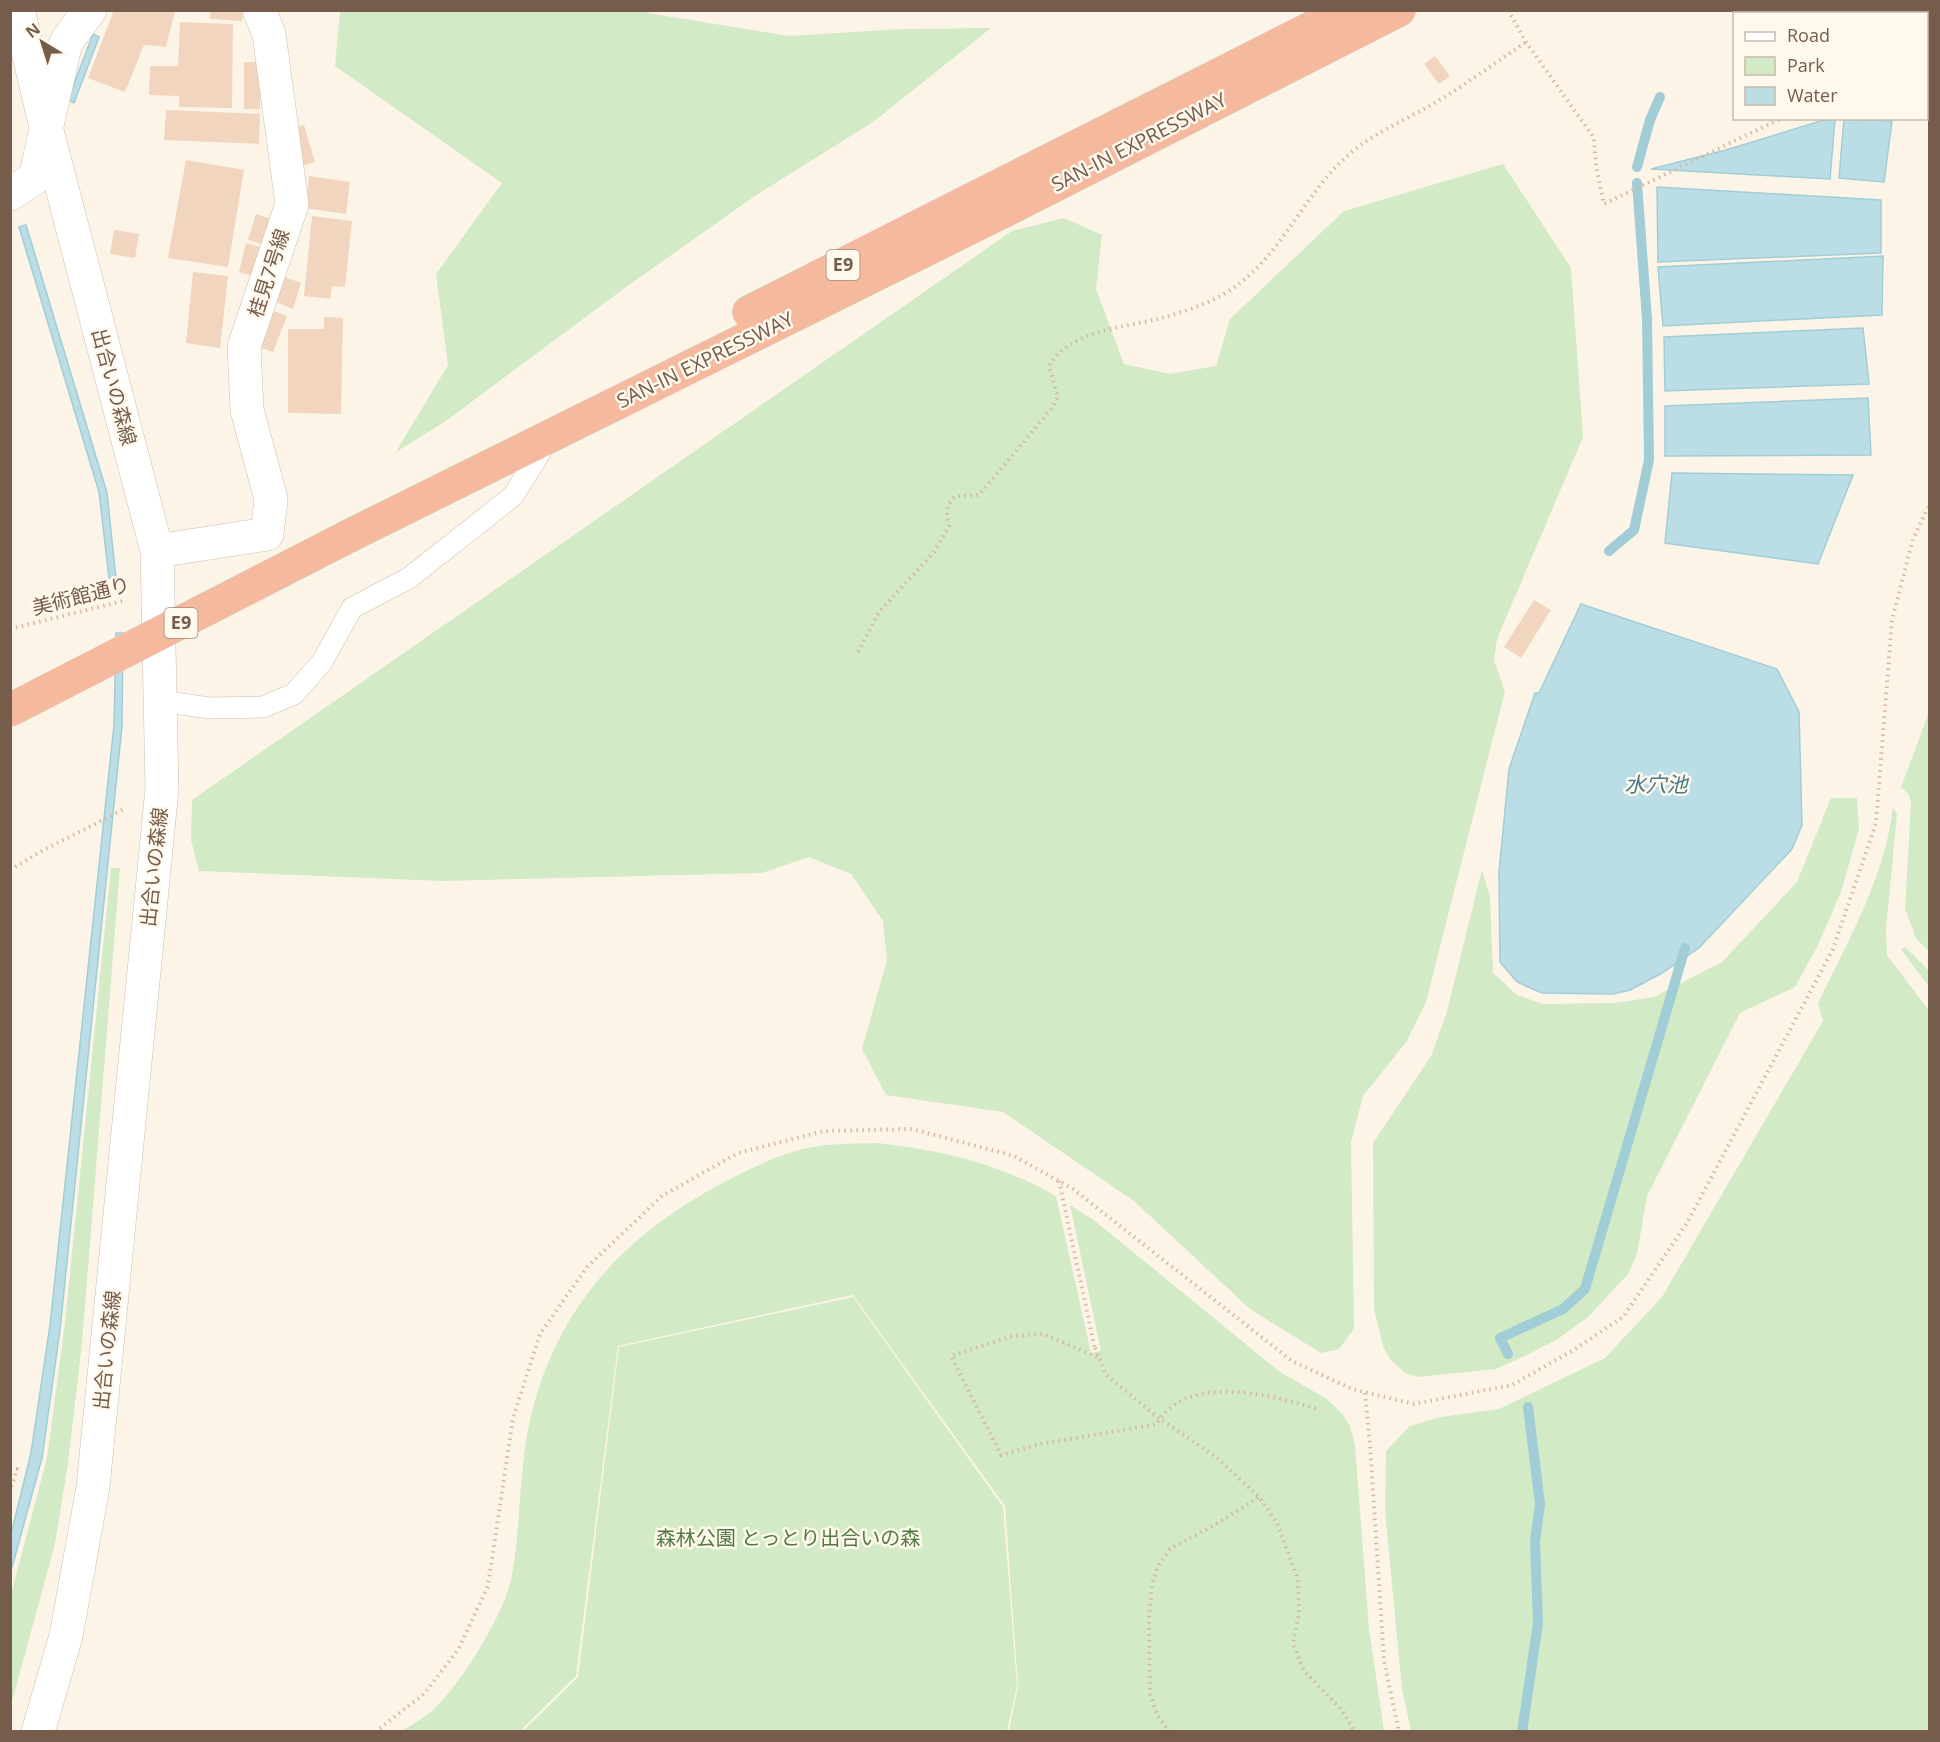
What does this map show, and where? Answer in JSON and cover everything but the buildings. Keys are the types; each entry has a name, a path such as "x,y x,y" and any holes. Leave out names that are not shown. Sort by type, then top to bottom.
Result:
{"highway":[{"name":"SAN-IN EXPRESSWAY","path":"10,692 345,527 1349,18 1399,10"},
{"name":"SAN-IN EXPRESSWAY","path":"10,710 345,527 550,436 1016,205 1349,18"}],"street":[{"name":"出合いの森線","path":"18,10 46,127 157,551 161,701 162,789 93,1487 66,1636 38,1731"},
{"path":"10,194 34,178 66,42 90,10"},
{"name":"桂見7号線","path":"157,551 267,534 272,499 247,410 244,347 292,204 269,34 260,10"}],"lane":[{"path":"161,701 208,708 263,706 294,694 322,662 352,608 409,578 513,495 550,436"}],"path":[{"path":"1508,10 1526,42 1594,138 1596,167 1604,204 1778,120"},
{"path":"858,652 879,612 934,552 949,526 946,512 948,503 956,496 979,495 1052,408 1058,397 1049,366 1067,346 1088,336 1199,306 1236,287 1251,274 1288,232 1324,179 1347,156 1375,136 1433,104 1526,42"},
{"path":"375,1731 424,1694 458,1650 488,1586 513,1418 540,1334 587,1267 662,1196 738,1153 824,1131 912,1128 1014,1156 1073,1189 1292,1361 1365,1392 1414,1404 1512,1385 1572,1351 1623,1317 1687,1223 1833,949 1876,823 1892,620 1913,539 1929,503"},
{"name":"美術館通り","path":"10,629 159,592"},
{"path":"10,870 162,789"},
{"path":"1059,1181 1095,1349 1106,1375 1160,1419 1216,1457 1259,1497 1277,1523 1298,1580 1299,1613 1293,1644 1304,1671 1342,1710 1355,1731"},
{"path":"1097,1357 1043,1334 1013,1336 951,1356 1001,1455 1041,1444 1157,1424 1169,1407 1194,1397 1239,1390 1271,1395 1320,1410"},
{"path":"1365,1392 1384,1661 1398,1731"},
{"path":"10,1469 17,1469 10,1491"},
{"path":"1170,1731 1157,1715 1150,1693 1149,1618 1152,1584 1158,1566 1170,1549 1259,1497"}],"green space":[{"path":"340,11 648,11 648,13 789,36 901,29 991,28 873,122 755,196 626,287 446,421 396,452 448,365 436,274 502,183 335,66"},
{"path":"1503,164 1571,268 1583,437 1497,639 1494,661 1505,691 1426,1002 1407,1041 1363,1096 1351,1142 1354,1329 1339,1349 1321,1353 1250,1309 1134,1201 1003,1112 886,1095 862,1049 887,960 883,921 851,874 809,857 762,873 442,881 199,871 191,840 192,800 1012,231 1064,218 1102,235 1096,289 1124,364 1170,374 1216,366 1230,319 1344,211"},
{"path":"1929,712 1929,952 1916,938 1905,909 1911,803 1909,795 1901,787"},
{"path":"1831,798 1857,798 1859,829 1841,892 1818,945 1795,987 1740,1013 1647,1196 1637,1254 1628,1274 1588,1317 1558,1339 1496,1369 1417,1377 1405,1373 1390,1359 1383,1346 1374,1309 1373,1143 1431,1056 1446,1015 1482,870 1490,897 1493,973 1517,995 1543,1004 1615,1003 1654,997 1722,962 1797,882"},
{"path":"1893,807 1897,814 1886,929 1887,955 1930,1012 1929,1731 1411,1731 1402,1689 1385,1511 1386,1451 1410,1426 1441,1417 1499,1409 1605,1358 1662,1297 1823,1021 1818,1004 1874,884 1889,833"},
{"path":"111,868 120,868 82,1343 68,1463 55,1544 11,1705 11,1594 47,1458 65,1323"},
{"path":"1905,947 1929,971 1929,987 1901,949"},
{"path":"878,1143 926,1150 970,1160 1013,1175 1056,1196 1091,1353 1101,1351 1070,1205 1095,1221 1280,1372 1327,1399 1343,1415 1350,1426 1355,1445 1369,1629 1384,1731 1009,1731 1018,1686 1005,1506 853,1295 618,1346 576,1676 520,1731 402,1731 435,1708 458,1682 481,1646 501,1607 512,1575 525,1446 534,1404 547,1365 564,1330 584,1298 635,1242 665,1218 734,1177 775,1158 808,1148 833,1144"},
{"name":"森林公園 とっとり出合いの森","path":"853,1297 1003,1507 1017,1686 1007,1731 523,1731 578,1677 619,1347"}],"water":[{"path":"93,34 99,37 74,103 68,100"},
{"path":"1824,120 1835,120 1830,179 1651,169 1726,150"},
{"path":"1844,120 1892,121 1884,182 1839,178"},
{"path":"1657,187 1881,200 1881,253 1658,262"},
{"path":"26,225 107,493 116,578 109,578 99,492 19,227"},
{"path":"1883,256 1882,315 1663,326 1658,267"},
{"path":"1863,328 1869,384 1665,391 1664,337"},
{"path":"1868,398 1871,455 1665,456 1665,406"},
{"path":"1672,473 1853,475 1818,564 1665,543"},
{"name":"水穴池","path":"1581,604 1777,669 1799,712 1802,825 1792,849 1699,948 1662,973 1630,990 1613,994 1542,993 1517,982 1500,962 1499,872 1509,769 1535,693 1539,693"},
{"path":"116,633 123,633 122,726 60,1330 42,1458 11,1571 11,1534 31,1453 50,1325 114,725"}],"waterway":[{"path":"1637,167 1650,120 1660,97"},
{"path":"1609,551 1634,530 1649,460 1647,319 1637,183"},
{"path":"1508,1354 1500,1338 1563,1309 1585,1289 1685,948"},
{"path":"1522,1732 1538,1623 1535,1542 1540,1504 1528,1407"}]}
